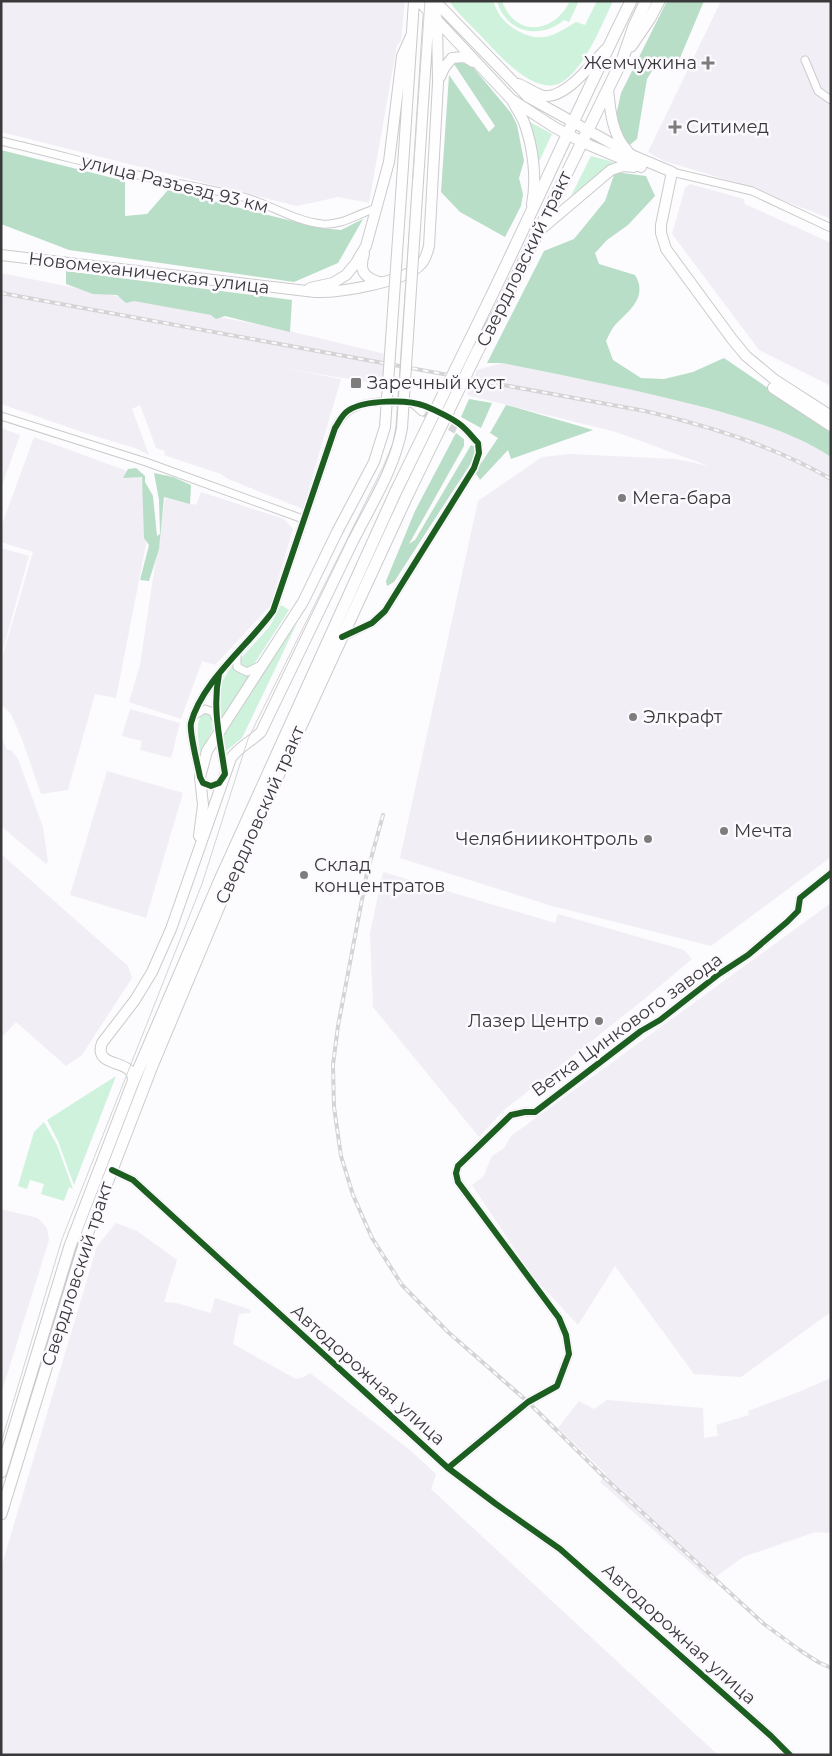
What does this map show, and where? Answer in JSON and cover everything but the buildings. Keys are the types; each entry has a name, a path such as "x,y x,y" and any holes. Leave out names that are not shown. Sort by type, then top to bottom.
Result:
{"main road":[{"path":"196,859 202,813 200,777 207,751 218,726 303,602 374,462 385,427 414,1"},
{"path":"419,1 511,99 525,124 534,168 535,192 529,218"},
{"path":"133,1082 132,1073 126,1067 105,1058 101,1047 105,1038 135,1000 152,972 171,929 224,774 234,754 261,732 393,460 399,444 402,428 429,12 433,1"},
{"path":"433,1 437,20"},
{"path":"433,1 511,81 528,97 569,128 582,142 642,167 669,175"},
{"name":"Свердловский тракт","path":"1,1472 70,1246 133,1082 219,882 396,491 529,218 569,128 631,1"},
{"path":"623,58 634,26 646,1"},
{"path":"623,58 650,18 658,1"},
{"name":"Новомеханическая улица","path":"1,255 297,291 330,293 409,274 421,265 429,246 438,83 437,20"},
{"path":"380,282 369,279 361,265 389,162 402,56 411,36"},
{"path":"511,81 544,96 556,95 565,91 608,46"},
{"path":"438,83 444,68 452,58 465,57 481,67"},
{"name":"Свердловский тракт","path":"1,1514 85,1241 152,1066 230,880 408,496 623,58"},
{"path":"608,89 611,117 622,145 634,156"},
{"path":"511,99 569,128 588,131 669,175"},
{"path":"536,234 611,170 623,166 642,167"},
{"path":"669,175 661,225 661,233 666,249 746,356 775,380 831,416"},
{"path":"669,175 656,225 656,234 663,250 742,360 771,386 831,426"},
{"path":"297,291 326,285 346,275 366,246"},
{"path":"126,1067 135,1064 145,1054"},
{"name":"Автодорожная улица","path":"101,1165 112,1170"}],"street":[{"path":"806,60 818,91 831,100"},
{"name":"улица Разъезд 93 км","path":"1,141 141,176 243,197 295,217 322,224 335,224 346,221 363,212 377,208"},
{"path":"669,175 689,177 752,191 831,228"},
{"path":"219,674 215,693 224,774 219,783 214,786 206,785 200,777 191,725 194,716 207,691 219,674 262,627 273,611 335,428 342,416 348,410 355,407 370,404 412,403 423,409"},
{"path":"1,416 146,462 303,519"},
{"path":"342,637 372,623 385,611 474,468 479,453 478,443 460,429"},
{"path":"237,653 237,667 241,670 247,672 263,663"},
{"path":"194,716 201,710 209,709 214,712 218,726"},
{"name":"Ветка Цинкового завода","path":"448,1468 528,1402 557,1386 569,1354 566,1335 559,1318 458,1182 456,1173 458,1166 511,1114 535,1112 641,1031 660,1020 719,974 748,955 798,911 800,898 831,874"},
{"name":"Автодорожная улица","path":"112,1170 133,1180 448,1468 560,1548 790,1755"}],"shaded area":[{"path":"1,1 405,1 401,41 397,45 369,203 338,197 297,206 1,132"},
{"path":"721,1 831,1 831,219 741,184 664,161 648,152"},
{"path":"690,184 744,199 745,204 831,243 831,386 759,350 672,234 685,188"},
{"path":"1,273 285,330 385,354 385,385 277,367 341,379 303,509 228,479 221,474 164,455 165,451 156,448 140,405 132,409 149,455 135,448 1,404"},
{"path":"502,363 651,393 761,423 811,444 831,457 831,857 711,946 552,906 400,858 478,501 542,457 570,454 676,459 709,466 616,432 467,395 477,370"},
{"path":"1,428 20,435 1,488"},
{"path":"34,437 141,476 148,534 116,698 95,694 68,790 41,794 22,739 11,714 1,704 1,661 33,552 1,542 1,527"},
{"path":"201,492 284,519 293,529 270,606 215,665 202,661 181,719 129,702 140,665 165,498 196,505"},
{"path":"1,548 29,556 1,657"},
{"path":"130,709 180,723 171,758 140,750 142,741 122,736"},
{"path":"1,736 7,750 11,750 18,759 43,827 48,862 46,864 1,826"},
{"path":"107,771 183,793 146,918 70,895"},
{"path":"1,854 128,966 132,978 82,1055 66,1066 16,1022 1,1038"},
{"path":"383,872 555,923 558,914 684,950 692,959 503,1111 479,1137 373,1007 370,933"},
{"path":"831,903 831,1312 741,1377 694,1374 615,1266 578,1325 534,1278 472,1185 483,1177 492,1156 504,1148 511,1136"},
{"path":"1,1209 38,1218 47,1228 49,1240 1,1394"},
{"path":"116,1223 137,1231 177,1260 164,1302 176,1303 211,1313 215,1298 251,1310 250,1313 239,1314 233,1344 296,1379 310,1373 410,1450 436,1474 431,1489 718,1755 1,1755 1,1568 97,1246"},
{"path":"831,1378 831,1533 815,1532 743,1557 710,1581 600,1482 606,1474 558,1428 579,1401 594,1409 607,1400 703,1408 704,1438 718,1436 716,1425 749,1415 748,1411"}],"green space":[{"path":"449,1 493,1 497,11 509,25 527,35 541,37 555,34 576,22 585,25 597,1 613,1 593,44 580,65 565,80 554,85 543,85 520,74 509,65 461,16"},
{"path":"497,1 502,1 508,13 516,21 525,26 535,27 545,25 554,20 563,12 570,1 579,1 569,22 564,20 545,30 535,31 525,30 508,20 501,12"},
{"path":"667,1 704,1 677,65 660,58 647,79 637,139 627,147 616,116 621,93"},
{"path":"460,62 472,66 511,113 517,125 524,161 519,178 523,194 521,206 505,237 460,212 441,192 449,75 489,132 495,126 454,64"},
{"path":"528,121 552,134 537,166"},
{"path":"1,150 125,181 125,216 147,214 168,190 320,228 341,230 363,219 338,263 294,282 69,250 1,224"},
{"path":"591,156 613,162 571,196"},
{"path":"615,172 646,176 655,196 628,225 607,240 595,253 599,264 635,275 638,283 639,290 636,302 615,326 606,341 613,360 641,378 664,379 693,372 724,358 831,431 831,457 802,440 755,422 707,408 656,395 502,363 487,363 544,251 574,239 605,201"},
{"path":"66,271 292,300 290,332 225,316 216,319 211,315 134,301 126,303 117,295 93,294 66,284"},
{"path":"469,399 492,403 481,428 461,417"},
{"path":"506,405 593,430 511,459 508,450 480,480 475,472 498,438 490,433"},
{"path":"456,433 464,439 464,446 409,544 415,540 471,445 476,447 473,460 394,582 387,586 386,581 415,511"},
{"path":"136,468 145,476 145,482 153,496 157,536 160,534 159,500 154,473 173,477 191,485 190,504 164,497 159,549 149,581 140,580 149,545 144,538 142,477 123,478 128,469"},
{"path":"281,605 289,610 254,664 248,668 243,666 240,662 241,658 270,626"},
{"path":"297,623 242,738 226,751 223,732"},
{"path":"233,665 242,675 250,675 221,719 220,690 224,678"},
{"path":"205,711 211,714 213,729 200,753 198,725 201,715"},
{"path":"116,1076 74,1185 58,1141 47,1120"},
{"path":"44,1122 57,1145 73,1189 69,1187 64,1201 41,1194 44,1184 30,1180 27,1189 18,1186 34,1132"}],"tunnel":[{"path":"424,406 462,426"},
{"path":"422,412 459,432"}],"tram line":[{"path":"1,1443 62,1239 202,884 248,739 384,465 393,443 396,426 425,1"}],"railway":[{"path":"1,293 645,411 741,438 786,456 831,479"},
{"path":"383,815 367,873 338,1026 333,1065 334,1107 341,1156 353,1195 372,1238 402,1285 448,1332 528,1402 607,1480 764,1624 801,1651 831,1668"}],"cycle path":[{"path":"219,674 216,699 225,774 219,783 211,786 203,783 200,777 192,741 191,723 197,708 215,678 273,611 335,428 347,412 365,404 408,402 425,406 459,423 478,443 479,453 474,468 385,611 372,623 342,637"},
{"path":"448,1468 528,1402 557,1386 569,1354 566,1335 559,1318 458,1182 456,1173 458,1166 511,1115 535,1112 641,1031 660,1020 719,974 748,955 798,911 800,898 831,873"},
{"path":"112,1170 133,1180 448,1468 560,1549 790,1755"}],"place":[{"name":"Жемчужина","path":"708,63"},
{"name":"Ситимед","path":"675,127"},
{"name":"Заречный куст","path":"356,383"},
{"name":"Мега-бара","path":"622,498"},
{"name":"Элкрафт","path":"633,717"},
{"name":"Мечта","path":"724,831"},
{"name":"Челябнииконтроль","path":"648,839"},
{"name":"Склад концентратов","path":"304,875"},
{"name":"Лазер Центр","path":"599,1021"}]}
